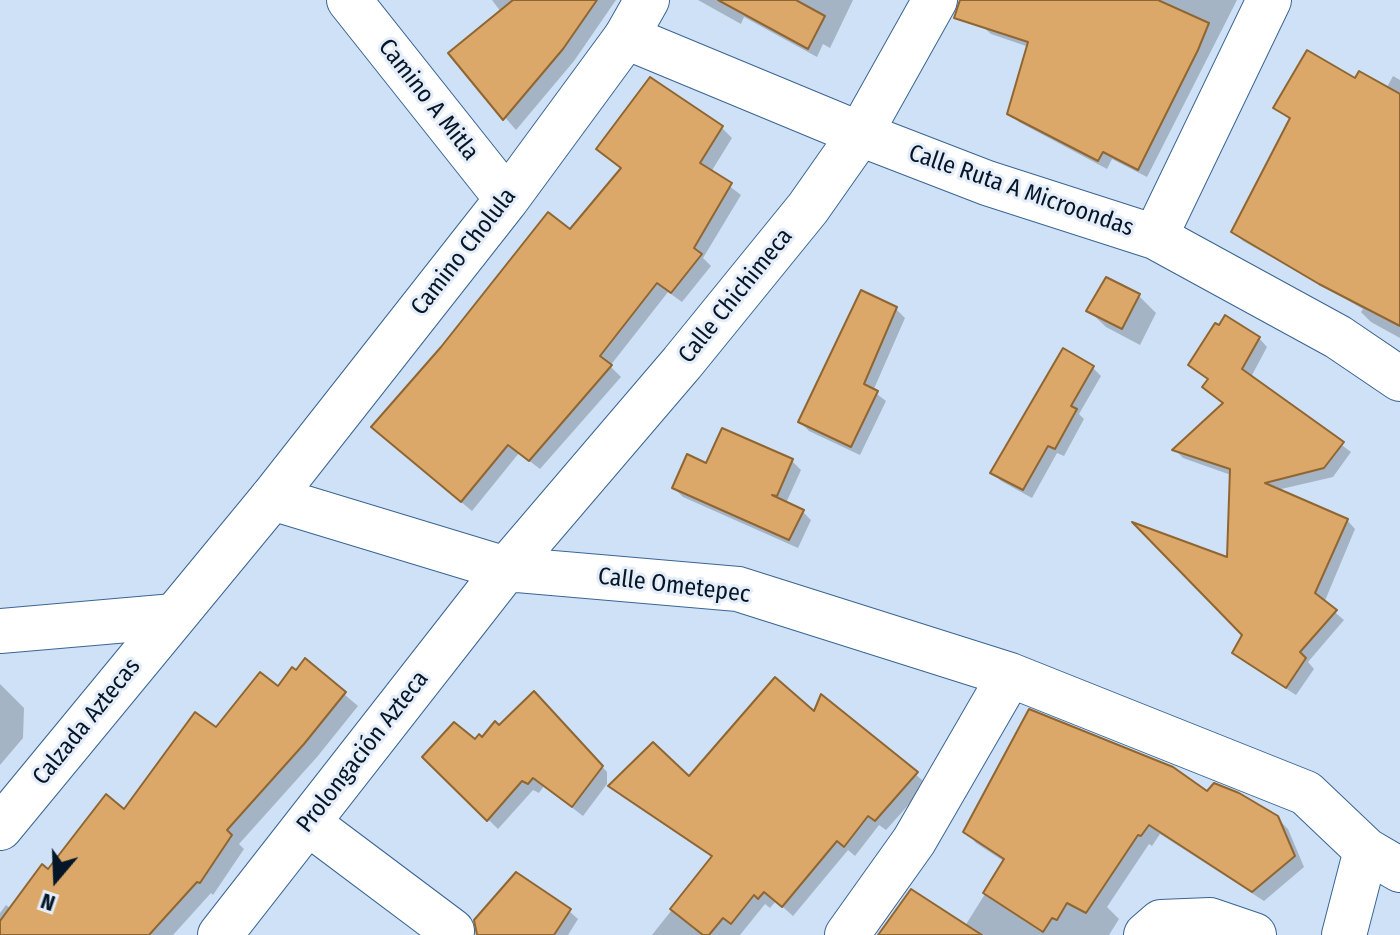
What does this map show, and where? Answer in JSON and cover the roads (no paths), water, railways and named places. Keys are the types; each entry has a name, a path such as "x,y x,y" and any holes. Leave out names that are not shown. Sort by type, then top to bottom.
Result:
{"street":[{"name":"Camino A Mitla","path":"349,0 507,199"},
{"name":"Calle Chichimeca","path":"506,569 682,363 808,208 860,134 935,0"},
{"path":"1155,237 1269,0"},
{"name":"Camino Cholula","path":"272,498 507,199 636,18"},
{"name":"Calle Ruta A Microondas","path":"636,18 860,134 987,183 1155,237 1338,337 1400,379"},
{"path":"0,631 174,616 272,498"},
{"name":"Calle Ometepec","path":"272,498 506,569 738,589 1010,675 1306,793 1383,860 1344,935"},
{"name":"Prolongación Azteca","path":"220,935 506,569"},
{"name":"Calzada Aztecas","path":"0,828 174,616"},
{"path":"847,935 914,841 1010,675"},
{"path":"308,823 452,931"},
{"path":"1146,935 1161,922 1210,920 1254,935"}]}
